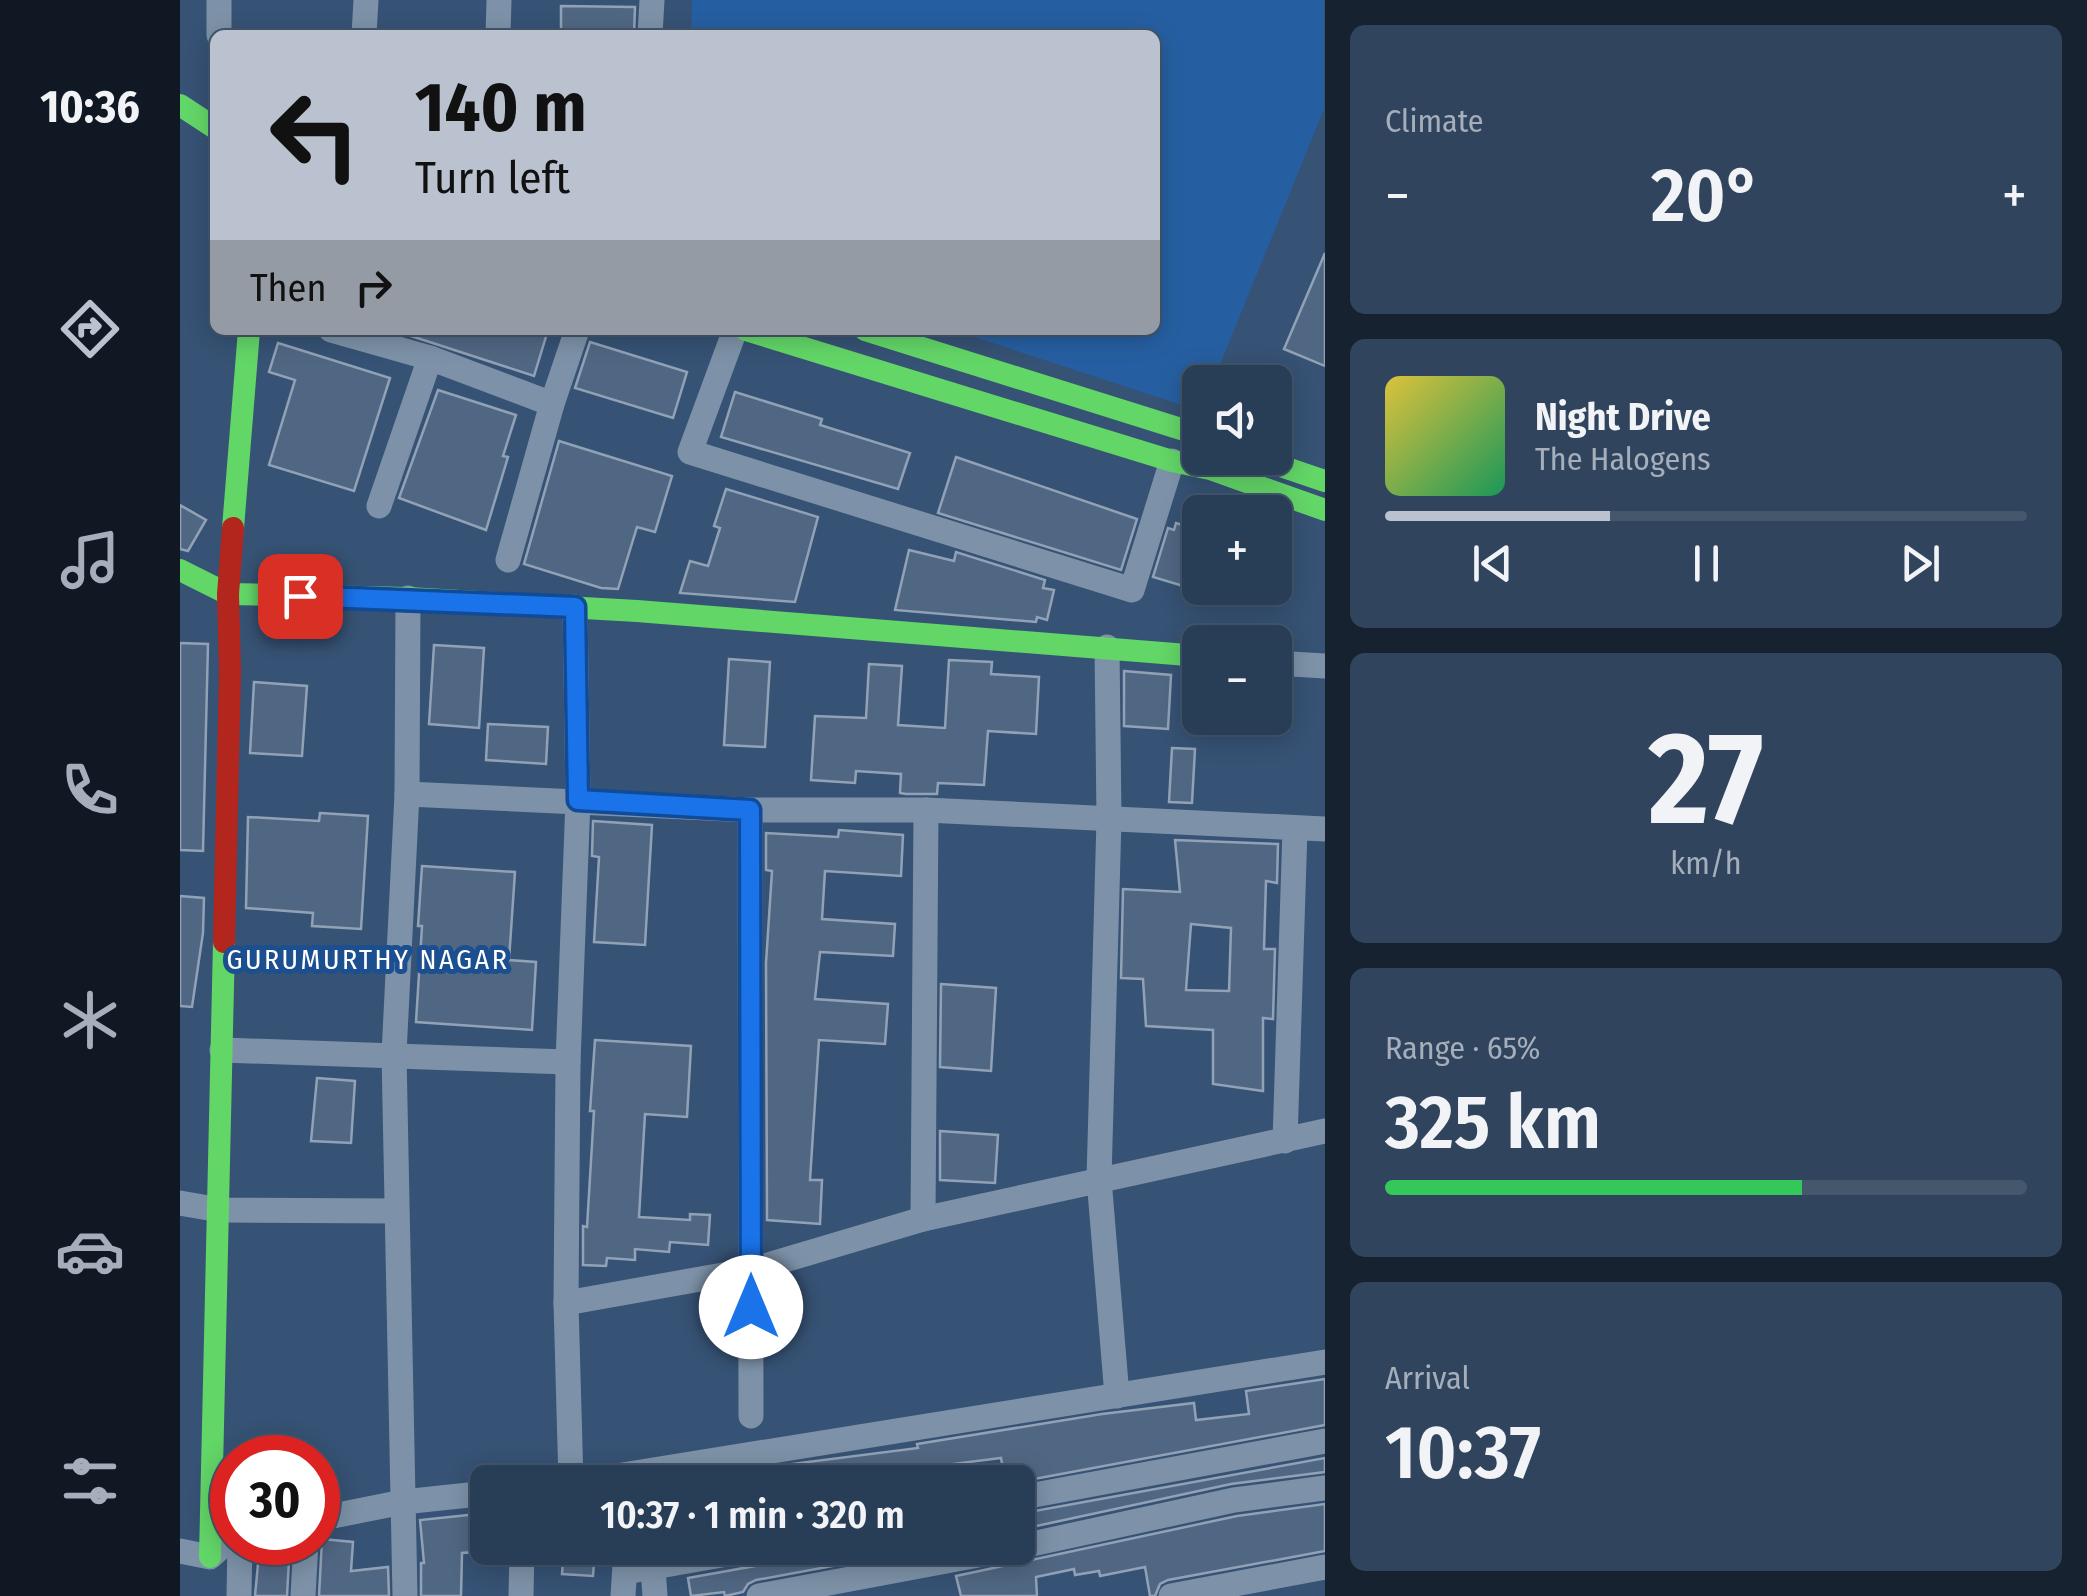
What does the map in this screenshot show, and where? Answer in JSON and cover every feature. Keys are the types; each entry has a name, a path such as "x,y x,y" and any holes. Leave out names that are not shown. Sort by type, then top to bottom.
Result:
{"street":[{"path":"219,30 220,0"},
{"path":"364,30 366,0"},
{"path":"498,0 498,30"},
{"path":"650,30 652,0"},
{"path":"180,105 210,125"},
{"path":"214,1435 230,672 228,594 249,335"},
{"path":"349,335 430,358 552,404"},
{"path":"508,560 575,335"},
{"path":"734,335 690,452 1132,590 1172,461"},
{"path":"762,335 1210,470 1324,510"},
{"path":"881,335 1182,429"},
{"path":"379,506 430,358"},
{"path":"1292,470 1324,481"},
{"path":"180,570 228,594 575,607 1182,654"},
{"path":"405,1596 394,1054 407,794 408,598"},
{"path":"574,1465 566,1303 568,1062 578,800 575,607"},
{"path":"1107,647 1109,819 1099,1180 1117,1396"},
{"path":"1292,664 1324,666"},
{"path":"407,794 750,810 926,810 1324,829"},
{"path":"750,810 752,1416"},
{"path":"923,1219 926,810"},
{"path":"1285,1140 1295,829"},
{"path":"222,1050 568,1062"},
{"path":"566,1303 751,1270 923,1219 1324,1130"},
{"path":"180,1203 220,1210 395,1211"},
{"path":"705,1465 1324,1362"},
{"path":"1035,1495 1324,1441"},
{"path":"1035,1543 1234,1500 1324,1488"},
{"path":"340,1515 403,1502 470,1495"},
{"path":"180,1551 210,1557"},
{"path":"239,1596 240,1565"},
{"path":"303,1596 305,1565"},
{"path":"521,1596 522,1565"},
{"path":"625,1572 668,1565"},
{"path":"759,1596 922,1565"},
{"path":"1171,1596 1324,1567"},
{"path":"652,1568 655,1596"}],"shaded area":[{"path":"692,0 1324,0 1324,109 1220,365 1182,365 1182,405 968,335 1160,335 1160,30 691,30"}],"building":[{"path":"561,6 635,7 634,30 561,30"},
{"path":"1325,253 1325,366 1284,349"},
{"path":"408,335 546,335 534,376"},
{"path":"590,342 687,372 673,418 575,388"},
{"path":"278,343 390,378 354,491 269,465 295,380 269,372"},
{"path":"438,390 516,415 486,530 399,498"},
{"path":"735,392 822,419 820,425 910,453 898,489 721,437"},
{"path":"559,441 672,476 655,532 637,527 618,589 601,588 524,564"},
{"path":"956,457 1137,519 1121,570 938,513"},
{"path":"726,489 818,517 795,602 680,593 690,561 708,566 720,528 714,526"},
{"path":"180,505 206,520 188,551 180,549"},
{"path":"1176,523 1182,525 1182,586 1153,577 1168,528 1174,530"},
{"path":"909,550 954,561 956,552 1045,580 1043,588 1054,590 1047,620 895,610"},
{"path":"180,643 208,644 203,851 180,850"},
{"path":"434,645 484,648 479,728 429,724"},
{"path":"729,659 770,662 765,747 724,745"},
{"path":"949,660 992,662 991,674 1039,677 1036,734 988,731 984,785 938,783 937,794 906,794 900,793 901,774 856,771 855,783 811,780 815,716 866,718 869,664 902,666 898,725 945,728"},
{"path":"1124,671 1171,675 1168,729 1124,726"},
{"path":"254,682 307,686 302,756 250,753"},
{"path":"488,724 548,727 546,764 486,760"},
{"path":"1172,748 1195,749 1192,803 1169,802"},
{"path":"320,813 368,816 361,929 312,926 313,913 246,908 248,817 319,821"},
{"path":"593,821 652,825 645,945 594,942 599,857 592,856"},
{"path":"839,830 903,835 901,876 825,871 822,919 895,924 893,956 820,952 815,999 888,1004 885,1044 819,1040 810,1180 822,1180 820,1224 767,1220 766,963 772,871 766,870 766,833 838,837"},
{"path":"1175,840 1278,844 1277,883 1266,881 1264,949 1275,949 1273,1019 1263,1018 1263,1091 1213,1084 1213,1030 1146,1026 1143,979 1121,978 1123,889 1180,892","holes":["1191,924 1231,928 1229,991 1186,990"]},
{"path":"422,866 515,872 509,960 536,962 532,1030 416,1022"},
{"path":"180,896 204,898 192,1007 180,1006"},
{"path":"941,984 996,988 991,1071 940,1067"},
{"path":"595,1040 691,1046 687,1117 645,1114 639,1217 690,1220 690,1214 710,1215 708,1245 670,1242 669,1252 635,1249 635,1260 607,1258 606,1266 583,1265"},
{"path":"317,1078 355,1081 351,1143 311,1141"},
{"path":"940,1131 998,1135 995,1183 940,1180"},
{"path":"1325,1379 1325,1425 1035,1479 1035,1465 1002,1465 1001,1458 945,1465 784,1465 918,1448 917,1444 1194,1403 1196,1420 1249,1414 1246,1391"},
{"path":"1325,1458 1325,1472 1231,1484 1035,1526 1035,1511"},
{"path":"1325,1504 1325,1551 1168,1580 1160,1584 1155,1596 1150,1596 1145,1567 1100,1576 1099,1571 1075,1575 1074,1569 1036,1577 1037,1596 961,1596 956,1576 1008,1565 1035,1565 1035,1559 1237,1516"},
{"path":"470,1515 470,1552 462,1553 461,1596 421,1596 424,1563 420,1520"},
{"path":"340,1541 353,1542 351,1571 388,1567 389,1596 319,1596 321,1565 340,1565"},
{"path":"258,1565 289,1565 287,1596 255,1596"},
{"path":"563,1565 594,1565 593,1576 562,1574"},
{"path":"760,1565 838,1565 756,1580 743,1592 725,1596 724,1592 691,1596 688,1578"}],"traffic: fast":[{"path":"180,105 210,125"},
{"path":"233,528 249,335"},
{"path":"762,335 1172,461 1210,469 1325,510"},
{"path":"881,335 1182,429"},
{"path":"1292,470 1325,481"},
{"path":"180,570 228,594 408,598 637,611 1182,655"},
{"path":"213,1435 224,942"}],"traffic: jam":[{"path":"224,942 228,594 233,528"}],"district":[{"name":"GURUMURTHY NAGAR","path":"368,959"}],"route":[{"path":"300,596 575,607 578,800 750,810 751,1307"}]}
